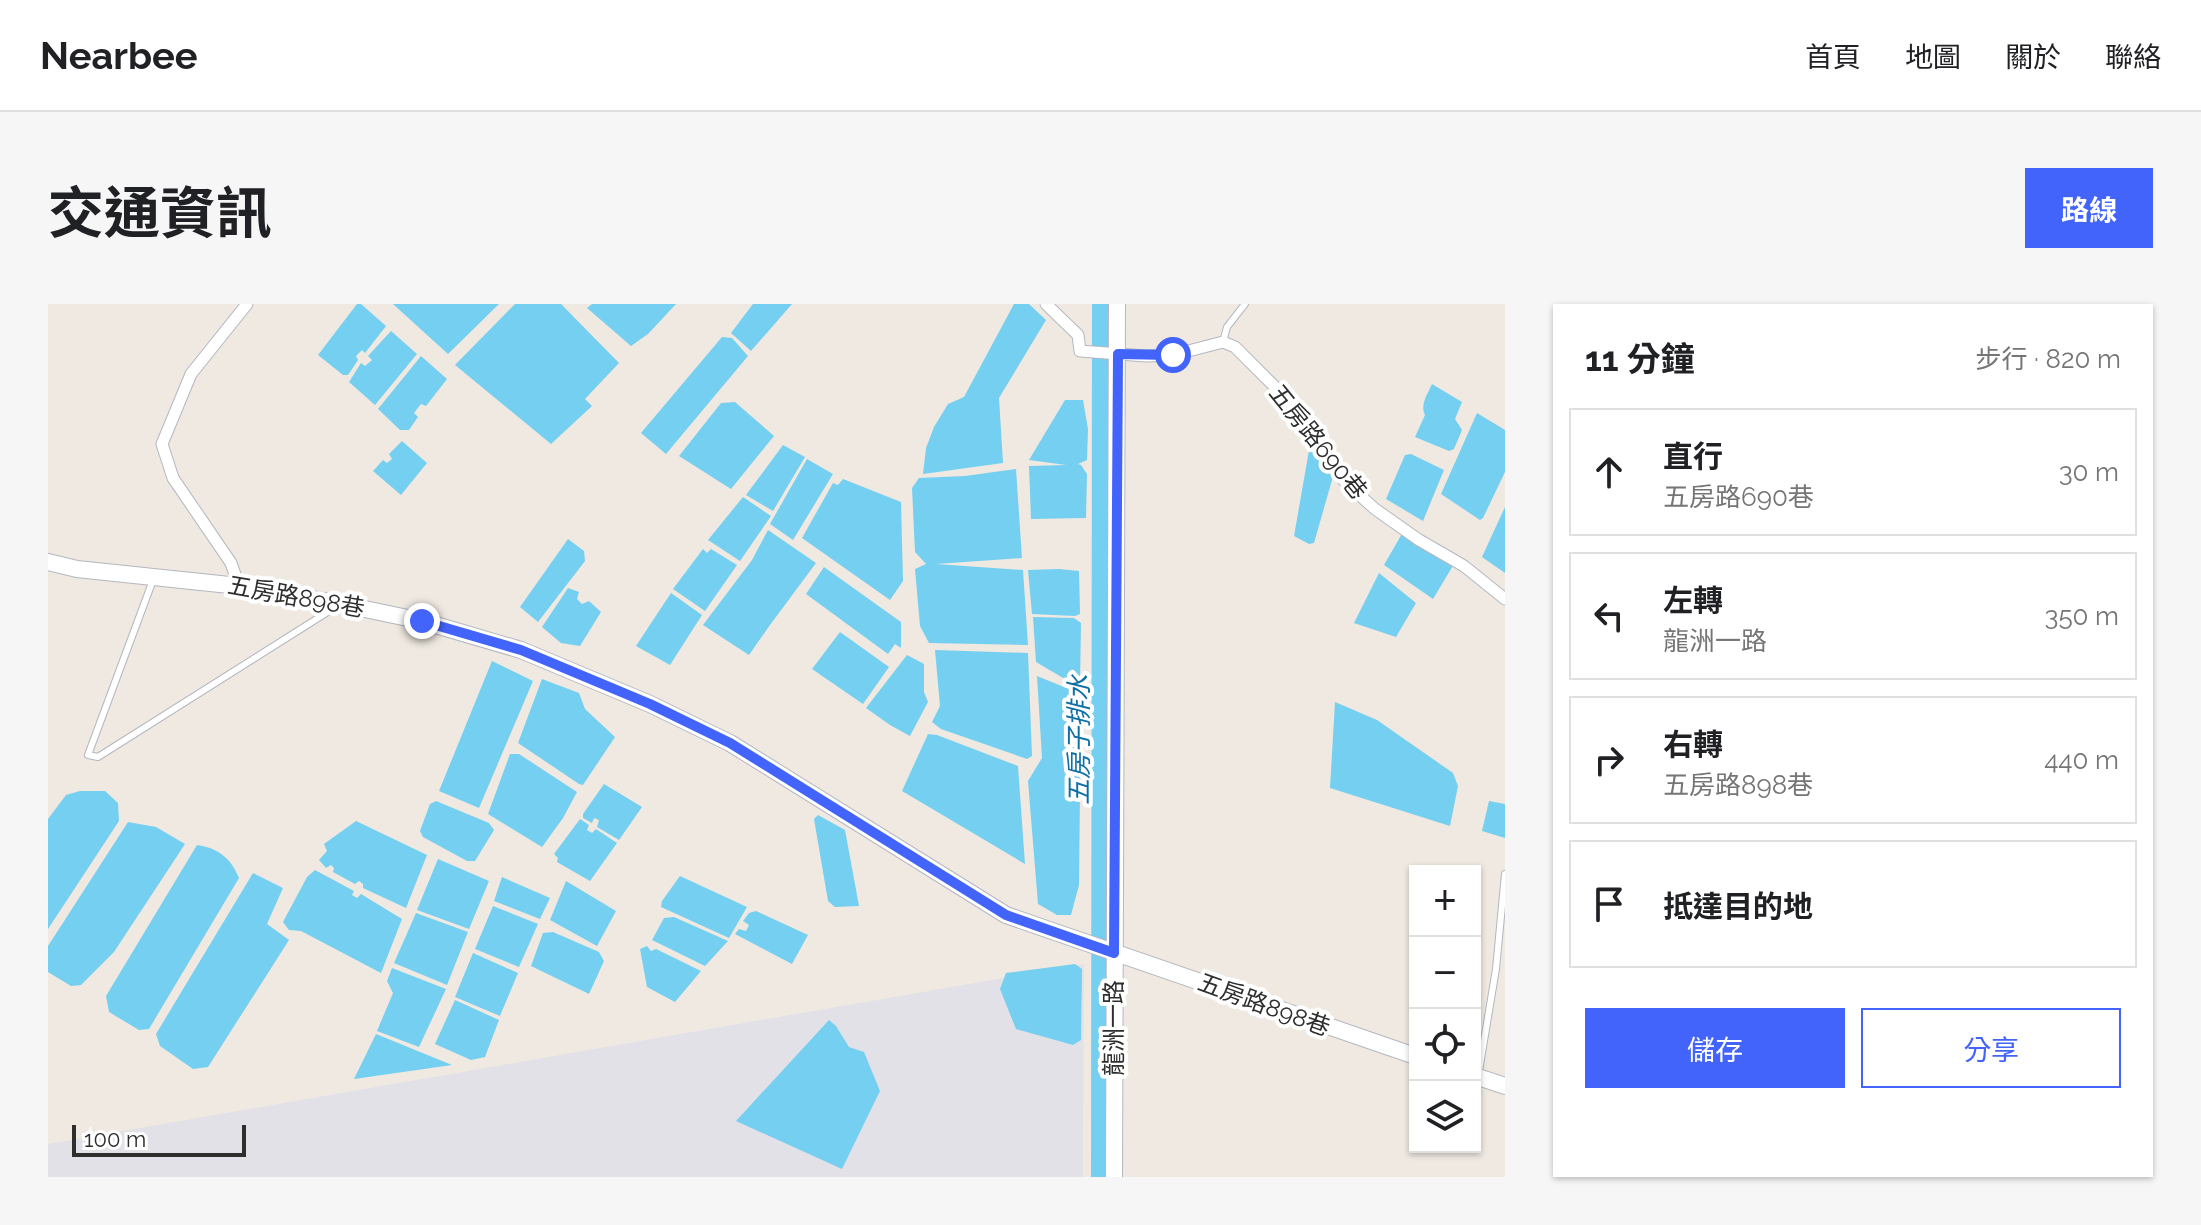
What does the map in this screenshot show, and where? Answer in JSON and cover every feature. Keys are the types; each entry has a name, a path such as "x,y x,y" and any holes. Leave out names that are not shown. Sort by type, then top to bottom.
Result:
{"street":[{"path":"239,586 231,563 173,478 162,444 191,374 247,304"},
{"path":"1046,304 1078,335 1080,351 1173,355 1223,342"},
{"name":"龍洲一路","path":"1114,1177 1117,304"},
{"name":"五房路690巷","path":"1223,342 1235,347 1297,409 1308,432 1345,482 1375,509 1464,566 1505,599"},
{"name":"五房路898巷","path":"48,562 77,569 239,586 341,604 422,621 521,650 650,704 730,743 1006,915 1409,1054"},
{"path":"1481,1078 1505,1086"}],"lane":[{"path":"1223,342 1227,327 1245,304"},
{"path":"154,577 88,755 98,757 341,604"},
{"path":"1481,1049 1496,969 1505,874"}],"shaded area":[{"path":"1084,964 1083,1177 48,1177 48,1144"}],"water":[{"path":"357,304 361,304 386,326 365,353 362,350 356,356 358,360 348,375 343,375 318,355"},
{"path":"393,304 499,304 448,354"},
{"path":"515,304 561,304 619,363 585,399 592,406 551,444 455,365"},
{"path":"592,304 676,304 648,334 631,346 587,308"},
{"path":"753,304 792,304 751,351 731,333"},
{"path":"1014,304 1029,304 1046,320 999,398 1003,463 923,474 926,448 934,427 948,404 964,397"},
{"path":"1092,304 1113,304 1112,1177 1091,1177"},
{"path":"391,331 417,354 375,405 349,382 361,363 365,366 372,360 368,356"},
{"path":"722,337 732,338 748,356 666,454 641,433"},
{"path":"421,356 447,379 426,406 421,404 414,413 418,417 409,430 400,430 378,409"},
{"path":"1432,384 1462,402 1455,419 1462,430 1454,449 1449,451 1415,437 1425,415 1424,404"},
{"path":"1065,400 1083,400 1088,429 1087,460 1078,464 1087,474 1086,518 1031,519 1029,466 1066,465 1029,460"},
{"path":"735,402 774,436 731,489 679,456 721,403"},
{"path":"1477,413 1505,430 1505,472 1480,520 1441,494"},
{"path":"1311,439 1334,473 1314,543 1309,544 1294,536"},
{"path":"402,441 427,463 401,495 373,471 383,460 387,463 392,459 389,454"},
{"path":"783,445 805,457 773,511 746,495"},
{"path":"1411,454 1444,470 1423,521 1386,499 1405,455"},
{"path":"807,459 833,474 793,540 770,524"},
{"path":"1016,469 1022,558 936,564 1023,570 1028,645 929,643 920,626 915,569 926,564 915,552 912,488 919,478"},
{"path":"843,479 901,502 903,581 890,600 802,538 833,483 838,485"},
{"path":"743,497 771,516 740,561 708,540"},
{"path":"1505,507 1505,573 1482,557"},
{"path":"768,530 816,563 749,655 703,625 752,560"},
{"path":"1403,532 1454,564 1433,599 1384,565"},
{"path":"568,539 584,551 585,561 538,622 520,607"},
{"path":"703,549 707,553 711,549 737,565 705,611 673,589"},
{"path":"824,567 901,622 901,648 895,644 888,654 806,594"},
{"path":"1028,570 1079,571 1080,614 1032,614"},
{"path":"1379,573 1416,603 1396,637 1354,623"},
{"path":"568,588 579,592 577,599 582,604 589,601 601,612 580,646 561,643 542,627"},
{"path":"671,593 702,615 670,665 636,646"},
{"path":"1033,617 1074,618 1081,623 1080,684 1075,685 1036,662"},
{"path":"840,632 889,667 863,704 812,669"},
{"path":"935,650 1028,653 1032,756 1027,759 941,729 932,722 940,706"},
{"path":"907,655 924,664 924,692 928,702 910,736 866,708"},
{"path":"492,661 533,681 479,808 439,791"},
{"name":"五房子排水","path":"1037,676 1081,694 1079,885 1071,915 1057,915 1038,904 1028,781 1042,758"},
{"path":"542,679 579,693 585,709 615,737 583,785 518,743"},
{"path":"1335,702 1377,720 1453,773 1458,786 1450,826 1330,788"},
{"path":"928,734 1018,766 1025,864 902,791"},
{"path":"510,754 519,754 577,792 542,847 488,814"},
{"path":"604,784 642,807 619,840 597,827 599,820 594,818 592,823 583,818"},
{"path":"80,791 105,791 118,803 119,821 48,929 48,819 66,795"},
{"path":"436,801 489,823 494,830 475,861 467,861 423,837 420,831 430,804"},
{"path":"1489,801 1505,804 1505,838 1482,831"},
{"path":"818,815 845,830 859,906 835,907 828,901 814,819"},
{"path":"580,819 589,825 587,830 592,833 596,829 617,843 590,881 557,862 554,854"},
{"path":"356,821 427,855 406,908 363,888 359,881 355,884 333,872 331,865 326,868 319,860 327,851 324,844"},
{"path":"128,822 156,827 185,844 114,952 81,985 71,986 48,972 48,946"},
{"path":"197,845 223,855 239,878 149,1029 139,1030 109,1012 106,996"},
{"path":"438,859 489,881 469,929 417,910"},
{"path":"315,870 354,891 352,895 357,898 361,894 402,919 381,973 301,931 289,930 283,922 307,877"},
{"path":"253,873 283,888 267,924 289,940 208,1067 193,1069 160,1046 156,1034"},
{"path":"680,876 747,907 729,938 661,907"},
{"path":"502,877 550,898 540,919 494,901"},
{"path":"566,881 616,911 597,946 550,920"},
{"path":"493,906 538,924 519,967 475,949"},
{"path":"756,911 808,935 792,964 735,934 739,929 746,931 749,925 743,921 749,913"},
{"path":"416,913 468,932 447,985 394,963"},
{"path":"674,917 728,941 705,966 652,940 664,918"},
{"path":"553,932 599,952 604,961 589,994 531,966 543,933"},
{"path":"647,946 651,951 656,949 701,971 675,1002 647,987 640,949"},
{"path":"473,953 518,973 500,1016 455,997"},
{"path":"1075,964 1082,969 1081,1040 1073,1045 1016,1029 1000,989 1006,973"},
{"path":"392,968 446,989 419,1047 377,1031 393,993 387,981"},
{"path":"455,1000 499,1020 485,1057 471,1060 435,1044"},
{"path":"829,1020 849,1047 864,1052 880,1091 842,1169 736,1121"},
{"path":"376,1034 452,1065 354,1079"}],"route":[{"path":"422,621 521,650 650,704 730,743 1006,915 1114,953 1118,354 1173,355"}]}
